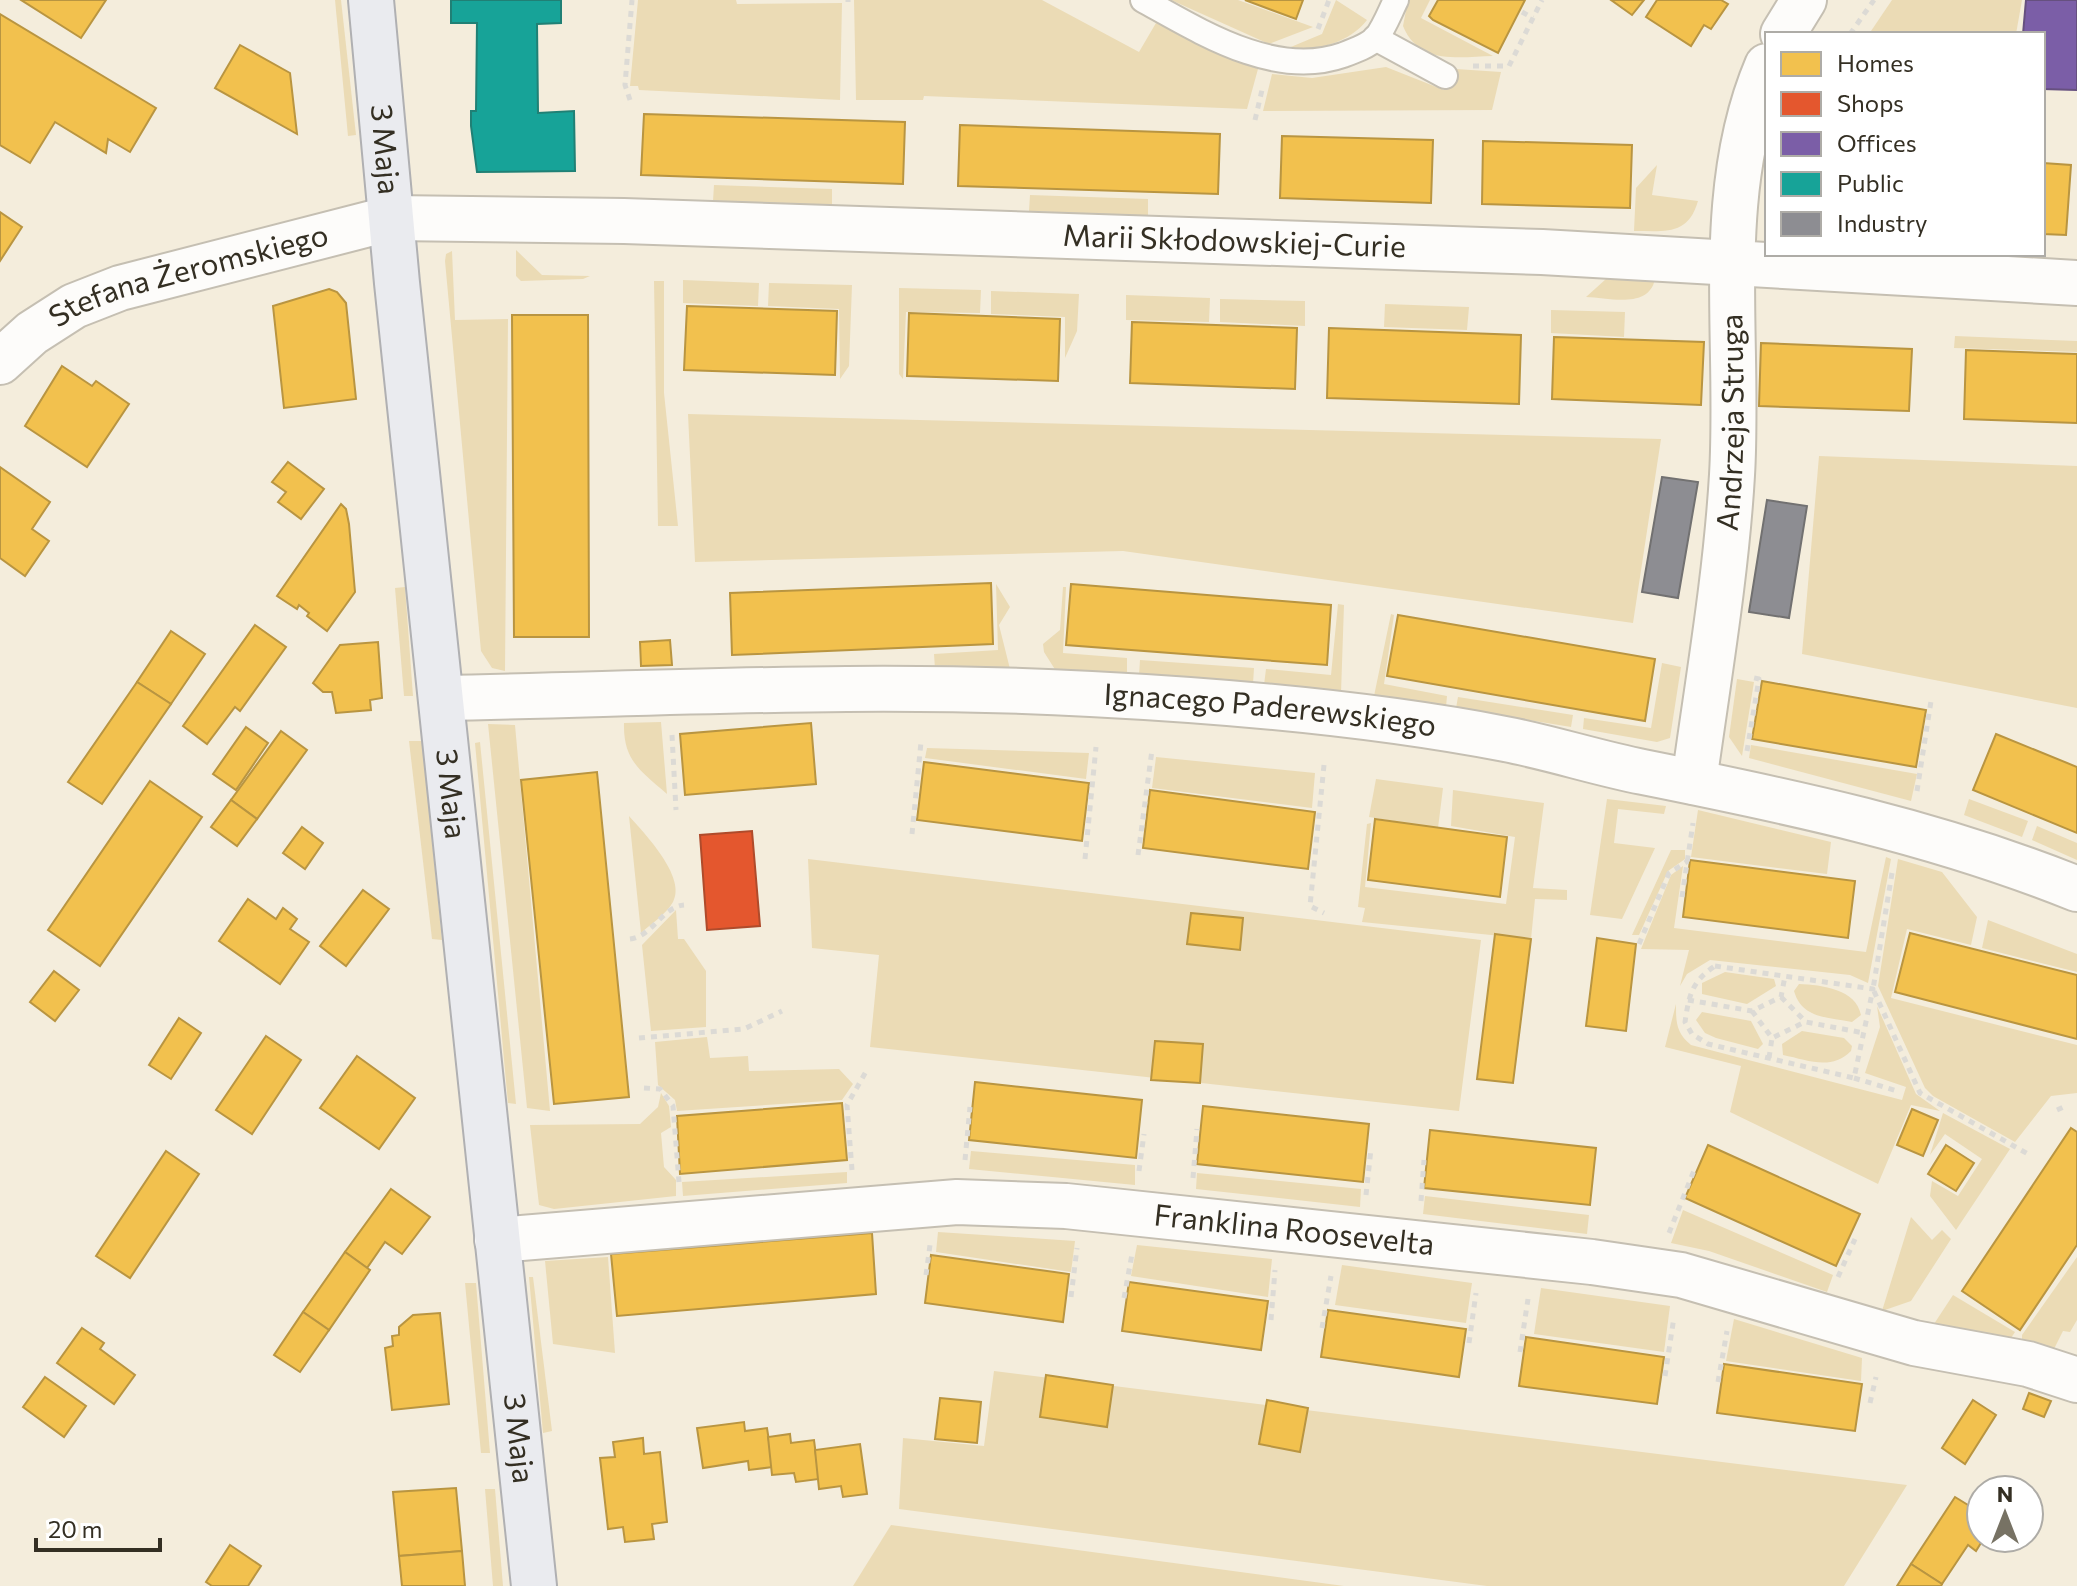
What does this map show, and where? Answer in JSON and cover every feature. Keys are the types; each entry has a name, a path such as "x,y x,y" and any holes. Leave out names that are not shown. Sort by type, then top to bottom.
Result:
{"main road":[{"name":"3 Maja","path":"371,0 534,1586"}],"street":[{"path":"1784,32 1804,0"},
{"name":"Andrzeja Struga","path":"1694,799 1732,475 1740,159 1756,91 1765,71"},
{"name":"Marii Skłodowskiej-Curie","path":"392,218 624,221 1605,255 2077,283"},
{"name":"Stefana Żeromskiego","path":"0,362 32,333 74,306 120,288 392,218"},
{"name":"Ignacego Paderewskiego","path":"441,698 895,691 1145,697 1348,716 1488,736 1694,799 1945,840 2077,889"},
{"name":"Franklina Roosevelta","path":"497,1240 957,1202 1053,1205 1517,1254 1681,1275 1721,1284 1914,1343 2028,1364 2077,1380"}],"lane":[{"path":"1143,0 1205,33 1272,58 1299,62 1329,60 1375,38 1396,0"},
{"path":"1375,38 1445,76"}],"path":[{"path":"630,100 625,85 632,0"},
{"path":"1445,76 1455,66 1509,66 1542,0"},
{"path":"1851,32 1874,0"},
{"path":"1522,12 1533,18"},
{"path":"1916,793 1931,701"},
{"path":"672,734 676,810"},
{"path":"912,834 921,742"},
{"path":"1085,859 1096,747"},
{"path":"1138,855 1152,750"},
{"path":"1324,765 1310,906 1324,913"},
{"path":"1682,897 1694,799"},
{"path":"1639,944 1669,873 1688,861"},
{"path":"1854,1078 1873,989 1893,866"},
{"path":"630,939 642,937 675,906 684,905"},
{"path":"1873,989 1715,966 1698,977 1688,1000 1685,1022 1692,1034 1708,1044 1897,1091"},
{"path":"1781,997 1785,976"},
{"path":"1873,989 1920,1093 2028,1154"},
{"path":"1781,997 1806,1022 1864,1033"},
{"path":"1688,1000 1752,1011 1781,997"},
{"path":"639,1038 744,1029 782,1011"},
{"path":"1752,1011 1772,1038 1769,1058"},
{"path":"1772,1038 1806,1022"},
{"path":"852,1174 848,1100 868,1068"},
{"path":"644,1088 660,1089 673,1106 680,1189"},
{"path":"2057,1110 2066,1106"},
{"path":"964,1166 970,1107"},
{"path":"1192,1185 1197,1129"},
{"path":"1139,1178 1144,1134"},
{"path":"1365,1202 1371,1149"},
{"path":"1420,1207 1424,1160"},
{"path":"1668,1236 1695,1168"},
{"path":"1836,1282 1855,1239"},
{"path":"1071,1297 1078,1241"},
{"path":"1124,1298 1133,1246"},
{"path":"1271,1320 1276,1263"},
{"path":"1322,1328 1332,1270"},
{"path":"1469,1343 1476,1286"},
{"path":"1520,1352 1528,1293"},
{"path":"1665,1376 1676,1309"},
{"path":"1718,1382 1728,1325"}],"shaded area":[{"path":"335,0 341,0 356,135 348,136"},
{"path":"638,0 736,0 737,4 842,3 840,100 639,90 638,86 630,86"},
{"path":"854,0 1042,0 1139,52 1156,23 1258,69 1247,109 924,96 923,100 856,100"},
{"path":"1171,0 1238,0 1313,27 1269,44"},
{"path":"1336,0 1367,20 1350,35 1330,44 1286,49 1322,34"},
{"path":"1408,0 1430,0 1421,18 1493,56 1441,56 1419,47 1403,26"},
{"path":"1892,0 2022,0 2016,32 1870,32"},
{"path":"1386,67 1444,90 1456,69 1501,72 1492,110 1263,111 1272,74 1312,78"},
{"path":"1657,165 1652,195 1698,201 1694,212 1682,226 1665,231 1634,231 1636,188"},
{"path":"714,185 832,189 832,205 713,201"},
{"path":"1030,195 1148,199 1148,216 1029,211"},
{"path":"516,250 542,275 590,276 583,279 521,281 516,276"},
{"path":"452,251 455,320 508,319 505,671 492,668 481,651 445,261 446,254"},
{"path":"1616,270 1655,279 1645,295 1637,298 1586,297"},
{"path":"683,280 759,283 758,306 683,303"},
{"path":"654,281 664,281 664,393 678,526 658,526"},
{"path":"769,283 852,285 849,366 840,379 839,309 768,306"},
{"path":"899,288 981,290 980,313 906,312 903,379 899,374"},
{"path":"991,291 1079,294 1077,331 1065,358 1065,317 991,314"},
{"path":"1126,295 1210,298 1209,322 1126,320"},
{"path":"1220,299 1305,301 1305,326 1220,322"},
{"path":"1385,304 1469,307 1467,330 1384,327"},
{"path":"1551,310 1625,312 1624,337 1551,333"},
{"path":"1955,336 2077,341 2077,352 1954,348"},
{"path":"688,414 1661,439 1633,623 1123,551 695,562"},
{"path":"1819,456 2077,466 2077,708 1802,654"},
{"path":"996,584 1010,607 999,625 1010,669 935,669 934,654 998,650"},
{"path":"405,587 413,696 404,696 395,588"},
{"path":"1063,587 1066,587 1063,653 1127,658 1127,674 1056,671 1044,652 1043,644 1060,630"},
{"path":"1338,604 1344,605 1341,693 1264,685 1266,669 1331,675"},
{"path":"1391,614 1394,615 1384,684 1447,696 1446,707 1374,696"},
{"path":"1140,660 1254,668 1253,684 1139,676"},
{"path":"1662,663 1681,667 1670,738 1657,742 1583,729 1584,718 1651,728"},
{"path":"1737,679 1754,682 1742,756 1729,737"},
{"path":"1458,697 1573,715 1571,727 1456,708"},
{"path":"661,722 667,794 635,764 624,736 624,723"},
{"path":"488,724 515,725 550,1111 527,1108"},
{"path":"409,741 422,741 442,940 432,939"},
{"path":"480,742 516,1104 508,1103 475,743"},
{"path":"1751,745 1917,774 1911,801 1749,758"},
{"path":"927,748 1089,753 1086,779 925,758"},
{"path":"1156,757 1315,773 1312,808 1152,788"},
{"path":"1376,779 1443,788 1438,828 1369,817"},
{"path":"1453,790 1544,803 1533,888 1567,890 1567,900 1535,899 1531,939 1362,922 1365,908 1358,907 1367,824 1371,823 1365,887 1506,904 1515,837 1451,826"},
{"path":"1607,799 1666,806 1664,814 1618,809 1614,843 1655,848 1622,919 1590,915"},
{"path":"1969,799 2028,821 2022,837 1964,815"},
{"path":"1698,810 1831,842 1827,874 1691,857"},
{"path":"629,816 662,856 674,880 676,892 670,906 641,933"},
{"path":"2037,826 2077,843 2077,860 2032,840"},
{"path":"1671,850 1685,850 1685,859 1668,871 1639,935 1632,935"},
{"path":"1886,857 1891,859 1868,983 1850,975 1710,960 1687,974 1680,986 1689,950 1641,949 1671,875 1683,866 1674,928 1866,952"},
{"path":"808,859 1481,940 1459,1111 870,1047 879,955 812,948"},
{"path":"1898,859 1942,872 1977,917 1971,945 1907,929 1891,998 2077,1045 2077,1093 2051,1096 2015,1142 1933,1096 1925,1088 1878,986"},
{"path":"676,910 678,939 684,939 706,971 706,1027 651,1031 642,945"},
{"path":"1988,920 2077,954 2077,972 1982,948"},
{"path":"1725,972 1774,979 1776,986 1747,1004 1702,994 1702,983"},
{"path":"1799,984 1827,987 1845,994 1858,1006 1861,1015 1852,1022 1810,1012 1803,1007 1794,991"},
{"path":"1676,1004 1678,1027 1691,1045 1902,1100 1906,1087 1865,1073 1880,1027 1877,1006 1916,1094 1940,1111 1911,1105 1878,1184 1730,1112 1741,1066 1665,1047"},
{"path":"1702,1012 1751,1021 1763,1044 1758,1049 1705,1033 1696,1020"},
{"path":"1802,1031 1844,1038 1852,1046 1851,1051 1835,1061 1827,1062 1783,1055 1782,1044"},
{"path":"707,1037 710,1058 748,1056 749,1071 839,1069 853,1084 842,1100 677,1111 675,1100 658,1085 655,1042"},
{"path":"661,1093 669,1106 671,1127 661,1133 664,1167 676,1180 676,1196 554,1209 539,1205 530,1125 640,1124 658,1107"},
{"path":"1943,1113 2010,1149 1956,1230 1930,1196 1932,1181 1958,1196 1982,1159 1945,1134 1930,1155"},
{"path":"971,1151 1135,1165 1135,1185 969,1169"},
{"path":"847,1172 847,1183 683,1196 682,1182"},
{"path":"1197,1173 1361,1189 1360,1207 1196,1189"},
{"path":"1425,1196 1589,1215 1587,1234 1423,1214"},
{"path":"1683,1210 1833,1275 1827,1292 1709,1251 1671,1243"},
{"path":"1911,1217 1932,1240 1942,1230 1951,1239 1911,1301 1882,1311"},
{"path":"938,1232 1075,1241 1071,1272 936,1252"},
{"path":"1137,1245 1272,1259 1268,1297 1131,1276"},
{"path":"608,1257 615,1353 553,1344 545,1261"},
{"path":"2077,1257 2077,1320 2070,1332 2063,1331 2052,1353 2022,1343 2022,1335"},
{"path":"1342,1265 1472,1283 1466,1323 1335,1305"},
{"path":"529,1277 533,1277 552,1431 543,1433"},
{"path":"465,1283 476,1283 490,1453 481,1453"},
{"path":"1541,1288 1670,1306 1664,1352 1534,1334"},
{"path":"1953,1295 2015,1332 2007,1344 1934,1331 1934,1324"},
{"path":"1734,1319 1862,1358 1861,1381 1726,1361"},
{"path":"994,1371 1907,1485 1844,1586 1487,1586 899,1509 903,1438 984,1446"},
{"path":"485,1489 495,1489 503,1586 493,1586"},
{"path":"891,1525 1344,1586 853,1586"}],"building: Homes":[{"path":"21,0 106,0 81,38"},
{"path":"1245,0 1303,0 1296,19"},
{"path":"1438,0 1525,0 1498,53 1433,20 1429,16"},
{"path":"1611,0 1644,0 1632,15"},
{"path":"1657,0 1721,0 1728,4 1711,29 1704,25 1691,46 1646,17"},
{"path":"0,14 156,108 130,152 108,139 106,153 55,122 30,163 0,145"},
{"path":"240,45 290,73 297,134 215,88"},
{"path":"644,114 905,122 903,184 641,175"},
{"path":"960,125 1220,134 1218,194 958,186"},
{"path":"1282,136 1433,140 1431,203 1280,198"},
{"path":"1483,141 1632,145 1630,208 1482,204"},
{"path":"2045,163 2071,165 2066,235 2045,234"},
{"path":"0,212 22,227 0,261"},
{"path":"329,289 337,292 346,303 356,399 284,408 273,306"},
{"path":"687,306 837,311 835,375 684,370"},
{"path":"909,313 1060,319 1058,381 907,376"},
{"path":"512,315 588,315 589,637 514,637"},
{"path":"1132,322 1297,328 1295,389 1130,383"},
{"path":"1329,328 1521,335 1519,404 1327,398"},
{"path":"1554,337 1704,342 1701,405 1552,399"},
{"path":"1761,343 1912,349 1909,411 1759,406"},
{"path":"1966,350 2077,354 2077,423 1964,419"},
{"path":"62,366 92,386 96,381 129,404 87,467 25,426"},
{"path":"288,462 324,489 301,519 278,502 286,492 272,482"},
{"path":"0,467 50,502 32,529 49,541 25,576 0,558"},
{"path":"341,504 346,509 349,524 355,592 327,631 307,616 309,613 299,605 297,609 277,596"},
{"path":"991,583 993,644 732,655 730,593"},
{"path":"1071,584 1331,605 1327,665 1066,645"},
{"path":"1398,615 1655,659 1645,721 1387,676"},
{"path":"255,625 286,647 240,711 235,707 207,744 183,726"},
{"path":"171,631 205,654 171,704 137,682"},
{"path":"670,640 672,665 641,666 640,642"},
{"path":"378,642 382,698 370,700 371,710 336,713 332,692 323,692 313,683 340,645"},
{"path":"1762,681 1926,710 1916,767 1752,739"},
{"path":"137,682 171,704 102,804 68,782"},
{"path":"811,723 816,784 685,795 680,734"},
{"path":"246,727 268,743 236,790 213,774"},
{"path":"281,731 307,750 257,819 231,800"},
{"path":"1996,734 2077,767 2077,833 1973,790"},
{"path":"924,762 1089,783 1082,841 917,820"},
{"path":"597,772 629,1097 554,1104 521,780"},
{"path":"150,781 202,817 100,966 48,930"},
{"path":"1150,790 1315,812 1308,869 1143,848"},
{"path":"231,800 257,819 237,846 211,827"},
{"path":"1375,819 1507,837 1500,897 1368,880"},
{"path":"302,827 323,843 305,869 283,853"},
{"path":"1690,860 1855,881 1848,938 1683,917"},
{"path":"363,890 389,909 346,966 320,946"},
{"path":"248,899 276,919 283,908 297,919 290,929 309,942 280,984 219,941"},
{"path":"1191,913 1243,918 1240,950 1187,944"},
{"path":"1910,933 2077,975 2077,1039 1895,992"},
{"path":"1495,934 1531,939 1513,1083 1477,1079"},
{"path":"1597,938 1636,944 1626,1031 1586,1026"},
{"path":"54,971 79,990 55,1021 30,1002"},
{"path":"179,1018 201,1033 171,1079 149,1065"},
{"path":"266,1036 301,1060 252,1134 216,1110"},
{"path":"1155,1041 1203,1044 1200,1083 1151,1080"},
{"path":"357,1056 415,1098 379,1149 320,1108"},
{"path":"975,1082 1142,1100 1136,1158 969,1140"},
{"path":"842,1103 847,1160 680,1174 677,1116"},
{"path":"1203,1106 1369,1124 1363,1182 1197,1164"},
{"path":"1912,1109 1938,1120 1923,1156 1897,1145"},
{"path":"2071,1128 2077,1132 2077,1245 2020,1330 1962,1291"},
{"path":"1430,1130 1596,1148 1590,1205 1424,1188"},
{"path":"1708,1145 1860,1214 1836,1266 1685,1198"},
{"path":"1946,1145 1974,1163 1956,1191 1928,1174"},
{"path":"166,1151 199,1174 130,1278 96,1256"},
{"path":"391,1189 430,1217 402,1254 385,1242 367,1268 345,1252"},
{"path":"872,1233 876,1294 617,1316 611,1254"},
{"path":"345,1252 370,1270 329,1330 303,1312"},
{"path":"931,1255 1069,1274 1063,1322 925,1303"},
{"path":"1129,1282 1268,1301 1261,1350 1122,1331"},
{"path":"1328,1310 1466,1329 1459,1377 1321,1357"},
{"path":"303,1312 329,1330 300,1372 274,1355"},
{"path":"440,1313 449,1404 392,1410 385,1348 393,1346 392,1336 399,1335 399,1327 413,1315"},
{"path":"82,1328 104,1343 100,1349 135,1375 114,1404 57,1363"},
{"path":"1526,1337 1664,1357 1657,1404 1519,1386"},
{"path":"1724,1364 1862,1384 1855,1431 1717,1413"},
{"path":"1046,1375 1113,1385 1107,1427 1040,1417"},
{"path":"45,1377 86,1406 64,1437 23,1407"},
{"path":"2029,1393 2051,1401 2044,1417 2023,1409"},
{"path":"940,1398 981,1402 977,1443 935,1439"},
{"path":"1267,1400 1308,1408 1300,1452 1259,1444"},
{"path":"1973,1400 1996,1415 1965,1464 1942,1448"},
{"path":"744,1422 745,1431 767,1428 773,1467 749,1470 748,1461 703,1468 697,1428"},
{"path":"790,1434 791,1443 814,1440 819,1479 796,1482 794,1473 772,1475 768,1437"},
{"path":"643,1438 644,1454 660,1452 667,1522 652,1524 654,1539 625,1542 623,1527 608,1529 600,1458 615,1457 613,1442"},
{"path":"860,1444 867,1494 843,1497 841,1486 819,1489 815,1450"},
{"path":"456,1488 462,1551 399,1556 393,1492"},
{"path":"1955,1497 1965,1503 1965,1550 1942,1584 1911,1564"},
{"path":"230,1545 261,1566 248,1586 212,1586 206,1582"},
{"path":"462,1551 465,1586 402,1586 399,1556"},
{"path":"1911,1564 1942,1584 1941,1586 1897,1586"}],"building: Shops":[{"path":"752,831 760,926 707,930 700,835"}],"building: Offices":[{"path":"2026,0 2077,0 2077,90 2045,89 2045,32 2023,32"}],"building: Public":[{"path":"451,0 561,0 561,23 537,24 538,113 574,111 575,171 477,172 471,111 476,111 477,23 451,23"}],"building: Industry":[{"path":"1662,477 1698,482 1678,598 1642,592"},
{"path":"1767,500 1807,506 1789,618 1749,612"}]}
